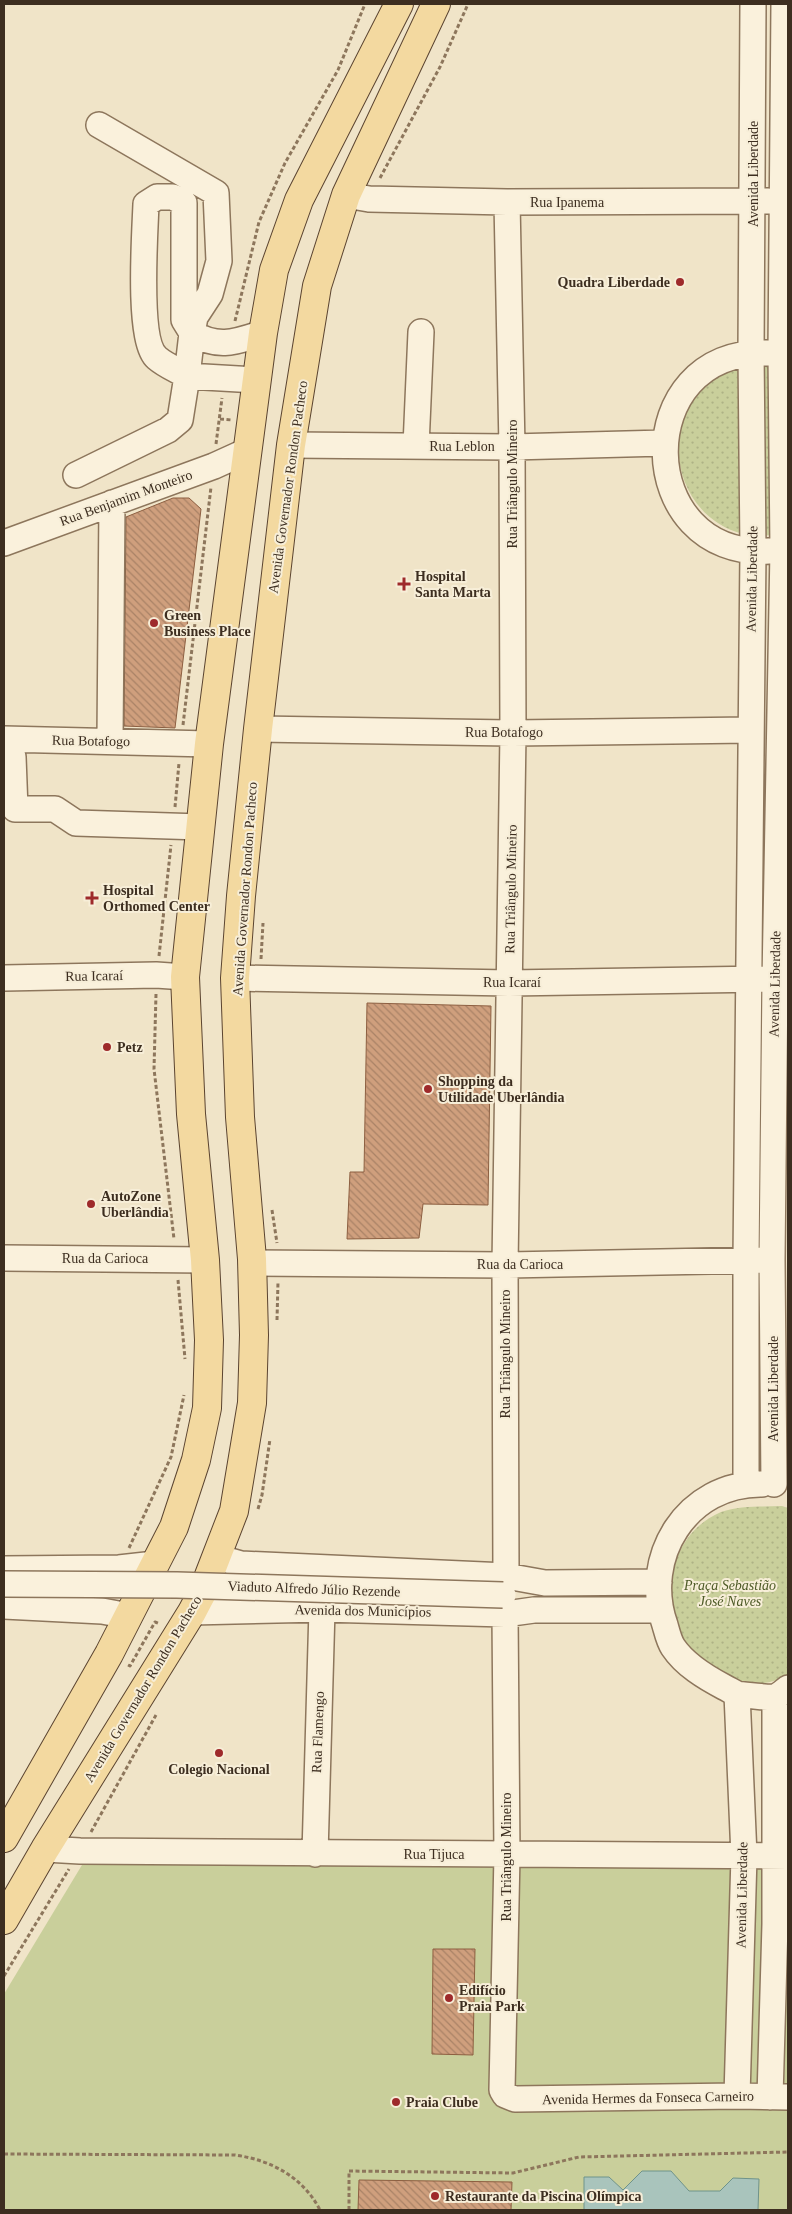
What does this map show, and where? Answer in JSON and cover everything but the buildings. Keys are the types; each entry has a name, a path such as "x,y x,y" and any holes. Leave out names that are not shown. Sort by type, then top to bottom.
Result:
{"main road":[{"path":"4,1838 129,1616 174,1527 196,1460 207,1408 209,1340 206,1260 190,1114 185,977 209,744 256,380 274,270 299,200 400,4"},
{"name":"Avenida Governador Rondon Pacheco","path":"4,1920 45,1849 185,1623 216,1557 234,1511 252,1403 254,1335 265,1263 240,1117 247,978 241,896 258,729 291,445 317,286 357,197 436,4"}],"street":[{"name":"Avenida Liberdade","path":"746,1484 748,979 753,551 751,352 753,4"},
{"name":"Avenida Liberdade","path":"781,1486 781,980 786,549 784,354 786,79 784,4"},
{"path":"76,475 168,430 180,420 195,317 210,294 219,261 216,193 99,125"},
{"path":"256,380 187,376 155,357 149,342 142,269 146,204 157,197 173,197 184,203 184,320 192,332 204,340 222,344 230,344 263,333"},
{"name":"Rua Ipanema","path":"357,197 507,202 785,201"},
{"name":"Rua Triângulo Mineiro","path":"507,202 512,447 512,733 505,1265 504,1595 507,1855 502,2090 508,2097"},
{"path":"416,446 421,332"},
{"path":"784,354 751,352 725,359 701,373 682,392 670,416 664,443 665,469 672,494 686,516 705,533 728,546 753,551 786,549"},
{"name":"Rua Leblon","path":"291,445 512,447 664,443"},
{"name":"Rua Benjamim Monteiro","path":"4,543 214,466 247,451"},
{"path":"110,740 112,503"},
{"name":"Rua Botafogo","path":"258,729 512,733 750,730"},
{"name":"Rua Botafogo","path":"4,739 110,740 209,744"},
{"path":"4,757 13,757 15,809 55,810 76,823 201,827"},
{"name":"Rua Icaraí","path":"4,978 156,975 185,977"},
{"name":"Rua Icaraí","path":"247,978 510,983 781,980"},
{"name":"Rua da Carioca","path":"4,1258 206,1260"},
{"name":"Rua da Carioca","path":"265,1263 505,1265 780,1260"},
{"path":"779,2097 781,1693 737,1694 700,1674 673,1647 660,1610 659,1582 666,1545 680,1522 698,1504 720,1490 746,1484 781,1486"},
{"name":"Avenida dos Municípios","path":"216,1557 240,1564 278,1566 504,1595 534,1610 660,1610"},
{"path":"4,1569 120,1568 155,1564"},
{"path":"275,1610 259,1601 259,1581 267,1572 278,1566"},
{"path":"62,1568 80,1577 85,1590 82,1601 64,1609"},
{"name":"Avenida dos Municípios","path":"185,1623 275,1610 322,1609 504,1595 545,1583 659,1582"},
{"name":"Viaduto Alfredo Júlio Rezende","path":"4,1584 177,1585 504,1595"},
{"path":"4,1606 102,1610 129,1616"},
{"name":"Rua Flamengo","path":"315,1854 322,1609"},
{"name":"Avenida Liberdade","path":"737,1694 744,1856 737,2096"},
{"name":"Rua Tijuca","path":"45,1849 315,1854 781,1856"},
{"name":"Avenida Hermes da Fonseca Carneiro","path":"508,2097 515,2099 779,2097"}],"path":[{"path":"357,197 440,67 468,4"},
{"path":"247,978 263,918"},
{"path":"272,1209 265,1263 277,1328"},
{"path":"257,1513 262,1495 270,1434"},
{"path":"108,1654 130,1666 155,1622 185,1623"},
{"path":"4,1976 80,1851 160,1709"},
{"path":"348,2210 349,2171 513,2173 579,2157 788,2152"},
{"path":"4,2154 235,2155 258,2158 278,2167 297,2181 310,2194 320,2210"}],"green space":[{"path":"751,366 774,366 788,532 765,536 743,534 717,523 698,505 685,482 679,457 680,432 689,408 705,387 729,372"},
{"name":"Praça Sebastião José Naves","path":"782,1506 788,1508 788,1676 763,1683 742,1683 718,1672 691,1654 680,1636 673,1616 672,1575 678,1555 688,1538 702,1523 728,1510 743,1507"},
{"name":"Praia Clube","path":"85,1860 788,1862 788,2210 4,2210 4,1994"}],"water":[{"path":"642,2171 671,2171 689,2191 720,2191 733,2178 759,2179 758,2210 584,2210 584,2177 609,2177 623,2190"}],"place":[{"name":"Quadra Liberdade","path":"680,282"},
{"name":"Hospital Santa Marta","path":"404,584"},
{"name":"Green Business Place","path":"154,623"},
{"name":"Hospital Orthomed Center","path":"92,898"},
{"name":"Petz","path":"107,1047"},
{"name":"Shopping da Utilidade Uberlândia","path":"428,1089"},
{"name":"AutoZone Uberlândia","path":"91,1204"},
{"name":"Colegio Nacional","path":"219,1753"},
{"name":"Edifício Praia Park","path":"449,1998"},
{"name":"Praia Clube","path":"396,2102"},
{"name":"Restaurante da Piscina Olímpica","path":"435,2196"}]}
